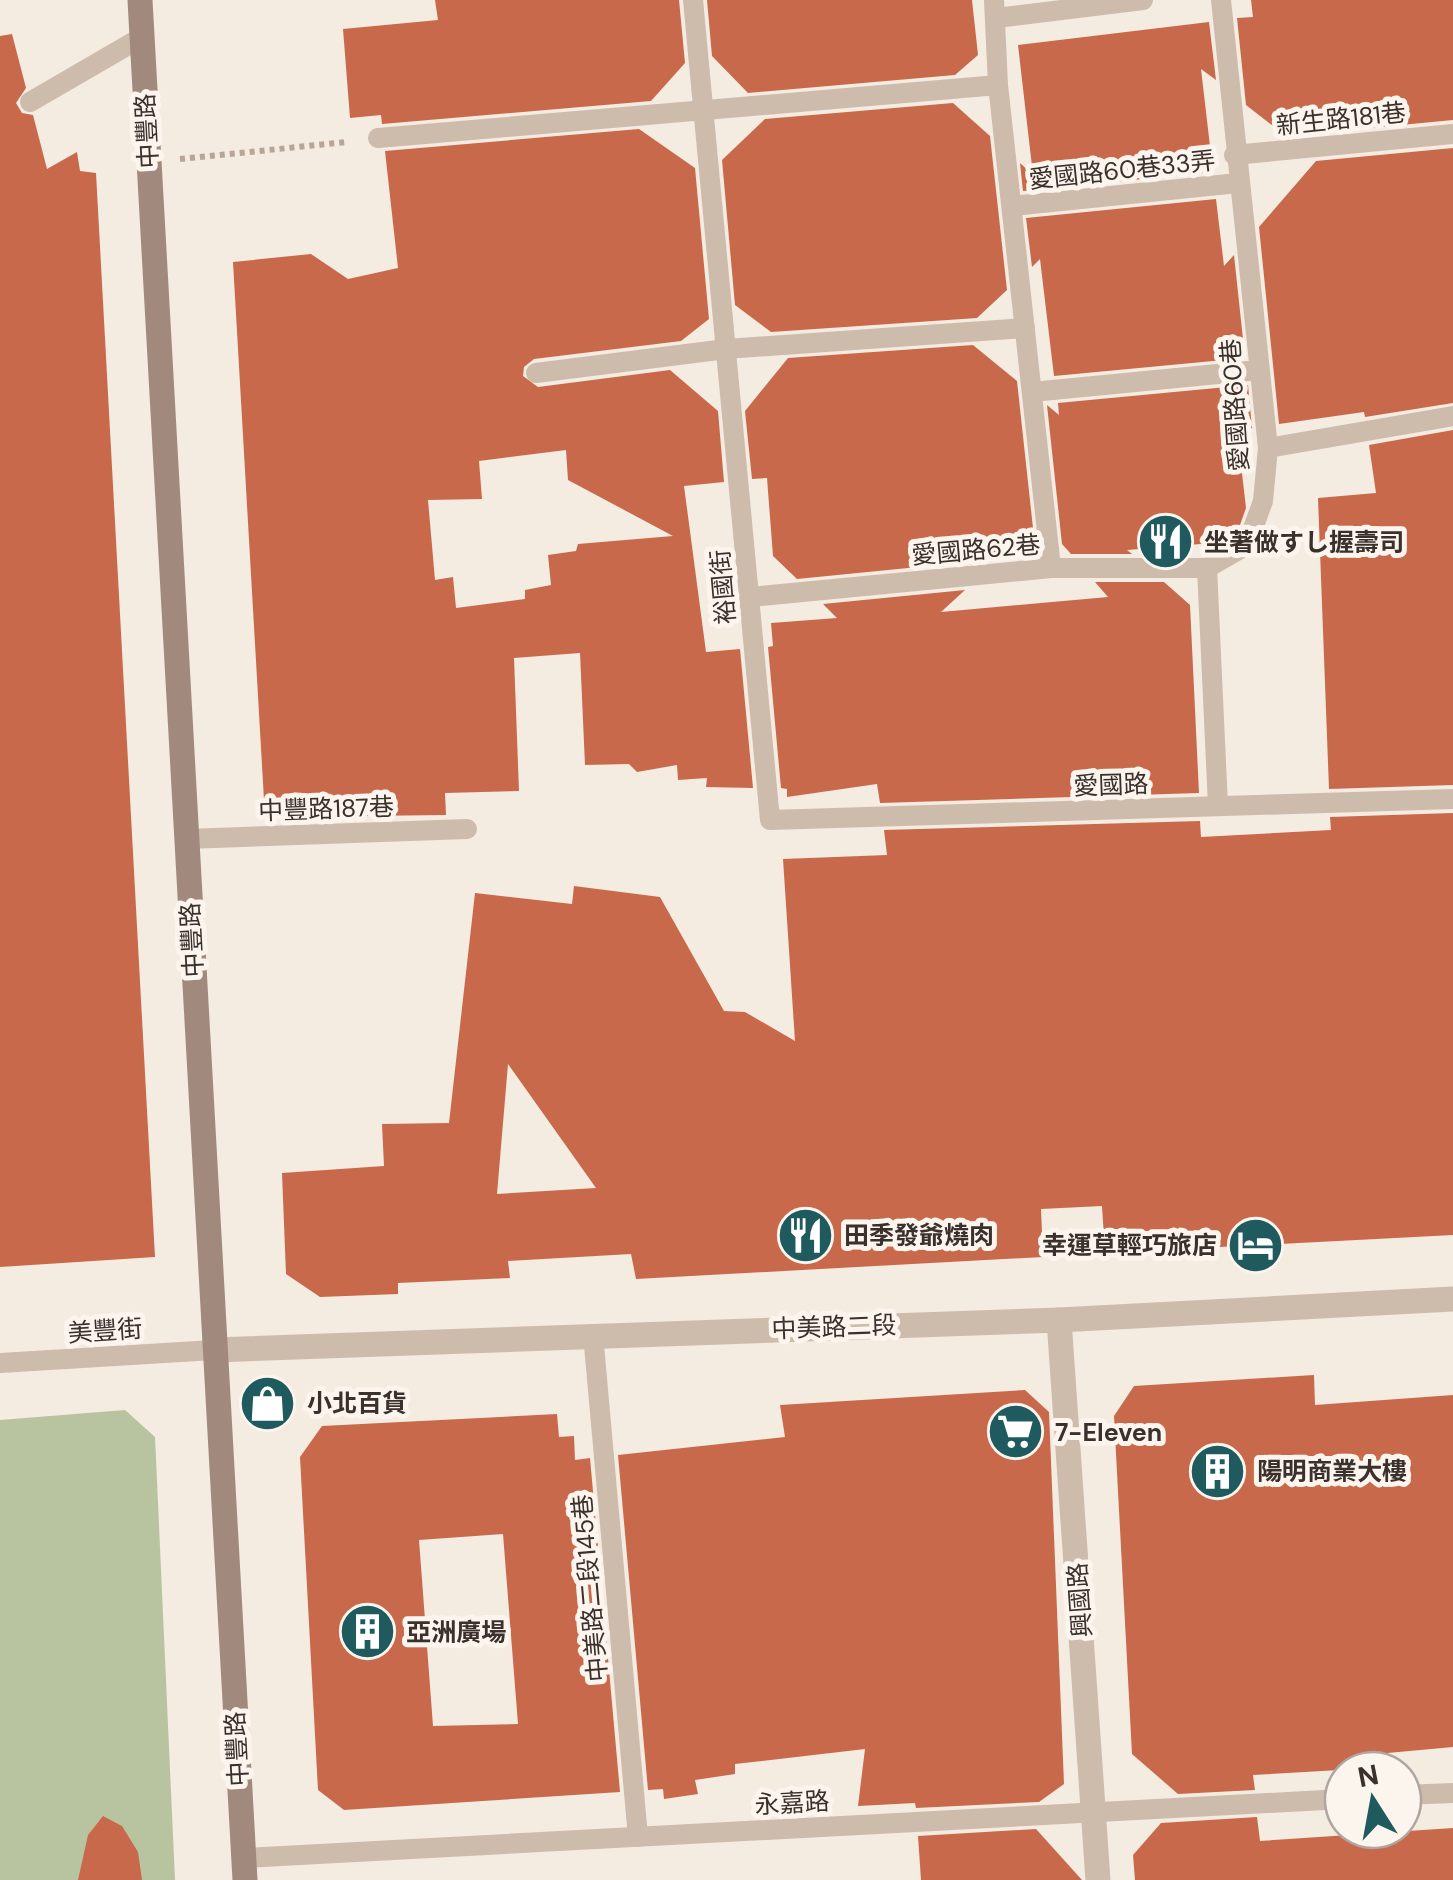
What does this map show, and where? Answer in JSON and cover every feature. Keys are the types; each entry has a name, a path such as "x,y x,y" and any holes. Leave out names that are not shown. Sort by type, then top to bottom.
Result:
{"main road":[{"name":"中豐路","path":"140,0 244,1869"}],"street":[{"name":"中美路二段","path":"214,1350 1060,1320 1453,1299"},
{"name":"興國路","path":"1060,1320 1098,1880"}],"lane":[{"name":"裕國街","path":"694,0 770,820"},
{"path":"1051,568 998,85 995,9 1143,0"},
{"name":"愛國路60巷","path":"1208,568 1248,544 1263,501 1268,448 1234,155 1221,0"},
{"path":"30,102 142,37"},
{"path":"378,138 998,85"},
{"name":"新生路181巷","path":"1234,155 1453,134"},
{"name":"愛國路60巷33弄","path":"1012,206 1238,184"},
{"path":"536,372 726,349 1025,328"},
{"path":"1032,392 1260,370"},
{"path":"1268,448 1453,416"},
{"name":"愛國路62巷","path":"750,598 1051,568 1208,568"},
{"path":"1208,568 1218,806"},
{"name":"愛國路","path":"770,820 1453,799"},
{"name":"中豐路187巷","path":"186,839 467,829"},
{"name":"中美路二段145巷","path":"592,1334 638,1837"},
{"name":"美豐街","path":"0,1363 214,1350"},
{"path":"1423,1795 1453,1793"},
{"name":"永嘉路","path":"244,1869 638,1837 1323,1800"}],"path":[{"path":"149,162 378,138"}],"green space":[{"path":"125,1410 155,1437 175,1880 0,1880 0,1420"}],"building":[{"path":"435,0 679,0 685,63 651,101 382,124 381,115 350,118 343,29 438,20"},
{"path":"707,0 972,0 978,55 955,75 748,93 712,56"},
{"path":"1251,0 1453,0 1453,120 1286,136 1246,105 1237,18 1253,17"},
{"path":"1209,22 1216,80 1201,69 1213,172 1023,191 1020,163 1033,175 1018,45"},
{"path":"12,34 26,88 16,103 22,113 33,115 47,169 77,152 80,171 96,173 155,1257 0,1267 0,36"},
{"path":"953,103 990,136 1007,290 977,318 771,332 735,305 722,160 765,119"},
{"path":"639,129 695,168 709,319 681,341 534,359 524,367 523,376 538,387 670,370 718,411 724,482 684,486 706,652 740,649 753,788 706,787 707,778 678,780 677,765 637,772 629,764 585,765 580,653 514,658 519,791 445,793 446,815 280,817 264,800 233,262 311,254 348,279 398,268 385,151","holes":["566,450 568,480 673,536 578,544 576,551 548,555 551,585 525,590 525,599 456,608 453,577 435,580 428,500 482,499 479,461"]},
{"path":"1453,148 1453,403 1365,417 1364,412 1279,424 1259,227 1316,161"},
{"path":"1216,199 1224,266 1234,255 1245,358 1054,376 1040,259 1032,267 1026,218"},
{"path":"973,345 1017,381 1033,528 999,559 797,579 773,556 767,478 752,479 745,411 788,358"},
{"path":"1248,385 1252,428 1237,430 1246,508 1236,536 1225,542 1127,550 1132,554 1071,554 1062,544 1047,405 1059,415 1058,403"},
{"path":"1453,430 1453,785 1329,789 1318,498 1376,493 1369,445"},
{"path":"1095,582 1164,582 1190,605 1199,793 880,803 877,784 787,797 787,789 781,788 768,647 773,646 771,623 837,618 823,604 965,590 941,612 1108,597"},
{"path":"1453,813 1453,1235 1105,1253 1102,1206 1041,1209 1043,1257 636,1279 631,1254 508,1261 510,1278 398,1283 398,1294 320,1297 286,1274 282,1173 384,1166 382,1124 449,1123 475,893 572,904 574,886 660,897 724,1011 745,1012 795,1041 783,859 887,855 884,830 1200,821 1201,837 1331,830 1330,817","holes":["508,1064 596,1188 497,1194"]},
{"path":"1314,1375 1315,1405 1453,1395 1453,1747 1323,1750 1323,1771 1253,1775 1255,1790 1178,1794 1132,1754 1114,1416 1134,1386"},
{"path":"1025,1390 1049,1412 1064,1784 1039,1802 916,1808 915,1803 858,1806 865,1749 735,1764 735,1774 695,1780 698,1794 664,1799 663,1789 648,1790 618,1455 785,1437 780,1405"},
{"name":"亞洲廣場","path":"557,1414 559,1437 574,1436 575,1460 590,1458 620,1792 344,1810 318,1790 300,1457 322,1426","holes":["503,1534 518,1724 433,1726 419,1540"]},
{"path":"103,1816 122,1826 138,1852 142,1880 78,1880 88,1835"},
{"path":"1257,1817 1260,1841 1323,1837 1323,1850 1423,1850 1423,1830 1453,1828 1453,1880 1135,1880 1133,1855 1161,1823"},
{"path":"1036,1829 1082,1880 921,1880 918,1836"}],"place":[{"name":"坐著做すし握壽司","path":"1165,542"},
{"name":"田季發爺燒肉","path":"805,1235"},
{"name":"幸運草輕巧旅店","path":"1256,1245"},
{"name":"小北百貨","path":"268,1403"},
{"name":"7-Eleven","path":"1016,1432"},
{"name":"陽明商業大樓","path":"1218,1471"},
{"name":"亞洲廣場","path":"367,1632"}]}
